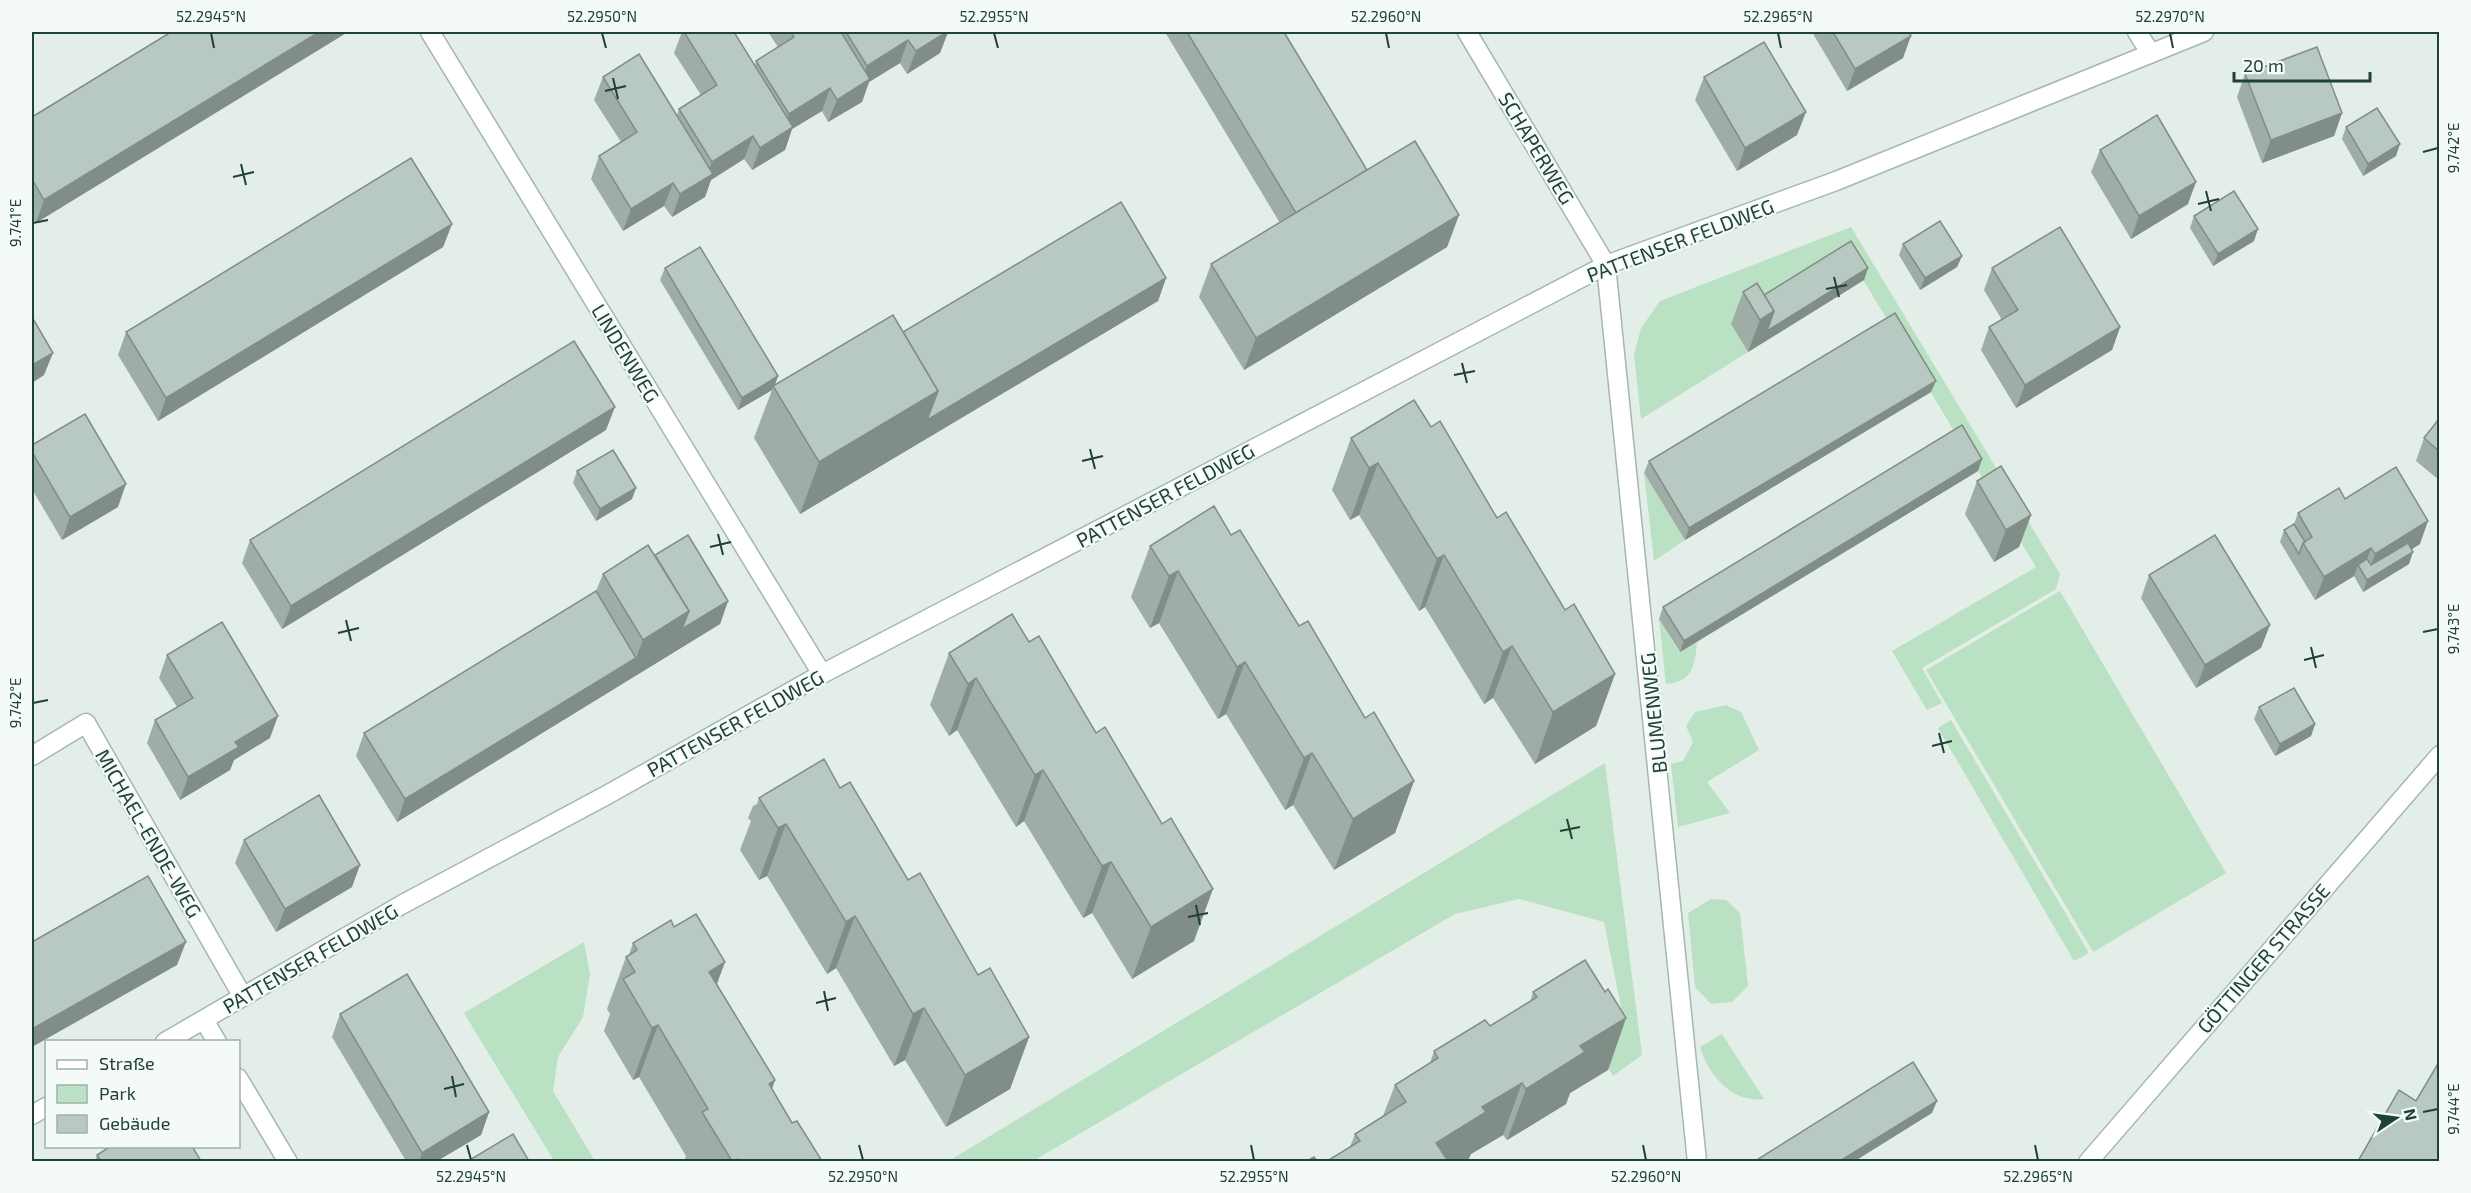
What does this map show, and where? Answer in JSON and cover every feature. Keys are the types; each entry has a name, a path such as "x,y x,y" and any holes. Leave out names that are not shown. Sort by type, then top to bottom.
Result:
{"street":[{"name":"LINDENWEG","path":"430,32 822,674"},
{"name":"SCHAPERWEG","path":"1467,32 1606,265"},
{"path":"2137,32 2150,52"},
{"name":"PATTENSER FELDWEG","path":"167,1040 403,904 605,796 822,674 1606,265 1836,181 2204,32"},
{"name":"BLUMENWEG","path":"1606,265 1697,1161"},
{"name":"MICHAEL-ENDE-WEG","path":"32,756 86,723 243,997"},
{"name":"GÖTTINGER STRASSE","path":"2088,1161 2439,755"},
{"path":"204,1020 216,1040"},
{"path":"240,1081 288,1161"}],"green space":[{"path":"1851,227 2060,574 2056,589 1922,668 1942,703 1927,710 1892,651 2036,567 1847,253 1731,324 1748,352 1641,419 1634,355 1641,328 1660,301"},
{"path":"1644,473 1685,540 1654,561"},
{"path":"2060,591 2226,873 2093,952 1926,670"},
{"path":"1659,619 1679,652 1697,642 1691,671 1675,683 1666,684"},
{"path":"1726,705 1741,712 1759,750 1707,782 1730,813 1678,827 1671,764 1683,761 1693,742 1686,726 1695,712"},
{"path":"1951,720 2089,953 2074,961 1938,728"},
{"path":"1605,763 1642,1055 1613,1076 1603,1059 1623,1017 1604,922 1519,899 1455,914 1033,1161 947,1162"},
{"path":"1711,899 1726,900 1740,913 1748,986 1732,1002 1711,1004 1695,987 1688,913"},
{"path":"584,942 590,974 583,1017 558,1057 553,1091 595,1161 554,1161 464,1013"},
{"path":"1722,1034 1764,1099 1742,1097 1732,1092 1709,1068 1700,1047"}],"building":[{"path":"171,32 319,32 44,200 32,179 32,117"},
{"path":"684,32 734,32 793,127 760,148 753,136 712,162 679,109 717,85"},
{"path":"791,32 841,32 870,79 837,100 830,88 789,114 756,61 794,37"},
{"path":"846,32 947,32 916,51 908,40 867,66"},
{"path":"1187,32 1284,32 1367,170 1296,213"},
{"path":"1833,32 1909,32 1911,36 1855,69"},
{"path":"1764,42 1806,112 1745,148 1704,77"},
{"path":"2317,47 2342,113 2271,140 2245,74"},
{"path":"639,54 713,174 680,194 673,183 631,209 599,156 637,132 603,77"},
{"path":"2377,108 2400,144 2368,164 2346,127"},
{"path":"2157,115 2196,182 2139,216 2100,150"},
{"path":"1415,141 1459,215 1256,338 1211,264"},
{"path":"411,158 452,224 166,398 126,332"},
{"path":"2234,191 2258,229 2218,254 2194,216"},
{"path":"1121,202 1166,278 927,420 938,391 903,332"},
{"path":"1940,221 1962,256 1925,278 1903,244"},
{"path":"2060,227 2120,327 2025,385 1989,327 2018,310 1992,268"},
{"path":"1851,241 1868,268 1767,331 1774,311 1764,295"},
{"path":"700,247 778,376 742,398 665,268"},
{"path":"1757,283 1774,311 1760,320 1743,292"},
{"path":"1895,313 1936,381 1689,528 1649,461"},
{"path":"893,315 938,391 819,462 773,386"},
{"path":"32,317 53,353 32,365"},
{"path":"574,341 615,407 291,606 250,540"},
{"path":"1414,400 1431,427 1440,421 1497,518 1506,512 1565,610 1574,604 1615,674 1553,712 1512,646 1503,652 1444,555 1437,559 1378,463 1369,468 1351,438"},
{"path":"85,414 126,484 70,517 32,452 32,445"},
{"path":"2439,419 2439,451 2424,438"},
{"path":"1962,425 1982,459 1684,641 1663,607"},
{"path":"613,450 636,488 600,509 577,471"},
{"path":"2001,466 2031,515 2006,530 1977,481"},
{"path":"2396,467 2428,521 2375,554 2371,548 2324,577 2303,543 2312,537 2298,513 2339,488 2345,499"},
{"path":"1214,506 1231,535 1240,530 1299,626 1308,621 1365,718 1374,712 1414,781 1353,819 1312,753 1304,758 1245,662 1237,667 1178,571 1169,576 1150,546"},
{"path":"2294,524 2305,542 2299,554 2284,530"},
{"path":"688,535 728,601 682,629 689,611 655,555"},
{"path":"2215,535 2270,625 2205,665 2149,575"},
{"path":"2408,543 2413,552 2367,580 2358,565 2367,559 2371,565"},
{"path":"648,545 689,611 643,640 603,574"},
{"path":"596,591 636,658 405,799 364,733"},
{"path":"1012,614 1029,642 1039,636 1096,733 1105,727 1162,824 1171,818 1213,889 1151,927 1111,862 1102,866 1043,770 1035,775 976,678 968,684 949,653"},
{"path":"222,622 278,716 235,742 239,747 188,777 155,720 193,698 167,655"},
{"path":"2294,688 2315,724 2280,744 2259,707"},
{"path":"824,759 840,788 850,782 908,880 920,873 978,975 990,968 1029,1037 965,1075 924,1008 913,1014 855,916 846,922 786,824 778,828 759,798"},
{"path":"319,795 360,865 285,909 244,840"},
{"path":"148,876 186,942 32,1029 32,942"},
{"path":"696,914 725,962 709,972 775,1080 769,1084 792,1123 797,1121 822,1161 740,1161 738,1159 732,1161 702,1112 708,1109 658,1025 652,1028 623,979 635,972 626,957 637,950 633,943 671,920 674,927"},
{"path":"1585,960 1605,992 1608,989 1626,1018 1580,1046 1585,1052 1526,1089 1522,1083 1482,1107 1486,1112 1436,1143 1448,1161 1327,1161 1360,1141 1355,1134 1406,1102 1395,1085 1438,1058 1434,1051 1485,1020 1490,1026 1537,997 1533,992"},
{"path":"407,974 489,1112 422,1153 340,1014"},
{"path":"1913,1062 1937,1101 1840,1161 1755,1161"},
{"path":"2439,1062 2439,1161 2358,1161 2399,1090 2416,1101"},
{"path":"513,1134 529,1161 468,1161"},
{"path":"108,1148 193,1148 201,1161 101,1161 97,1155"}]}
